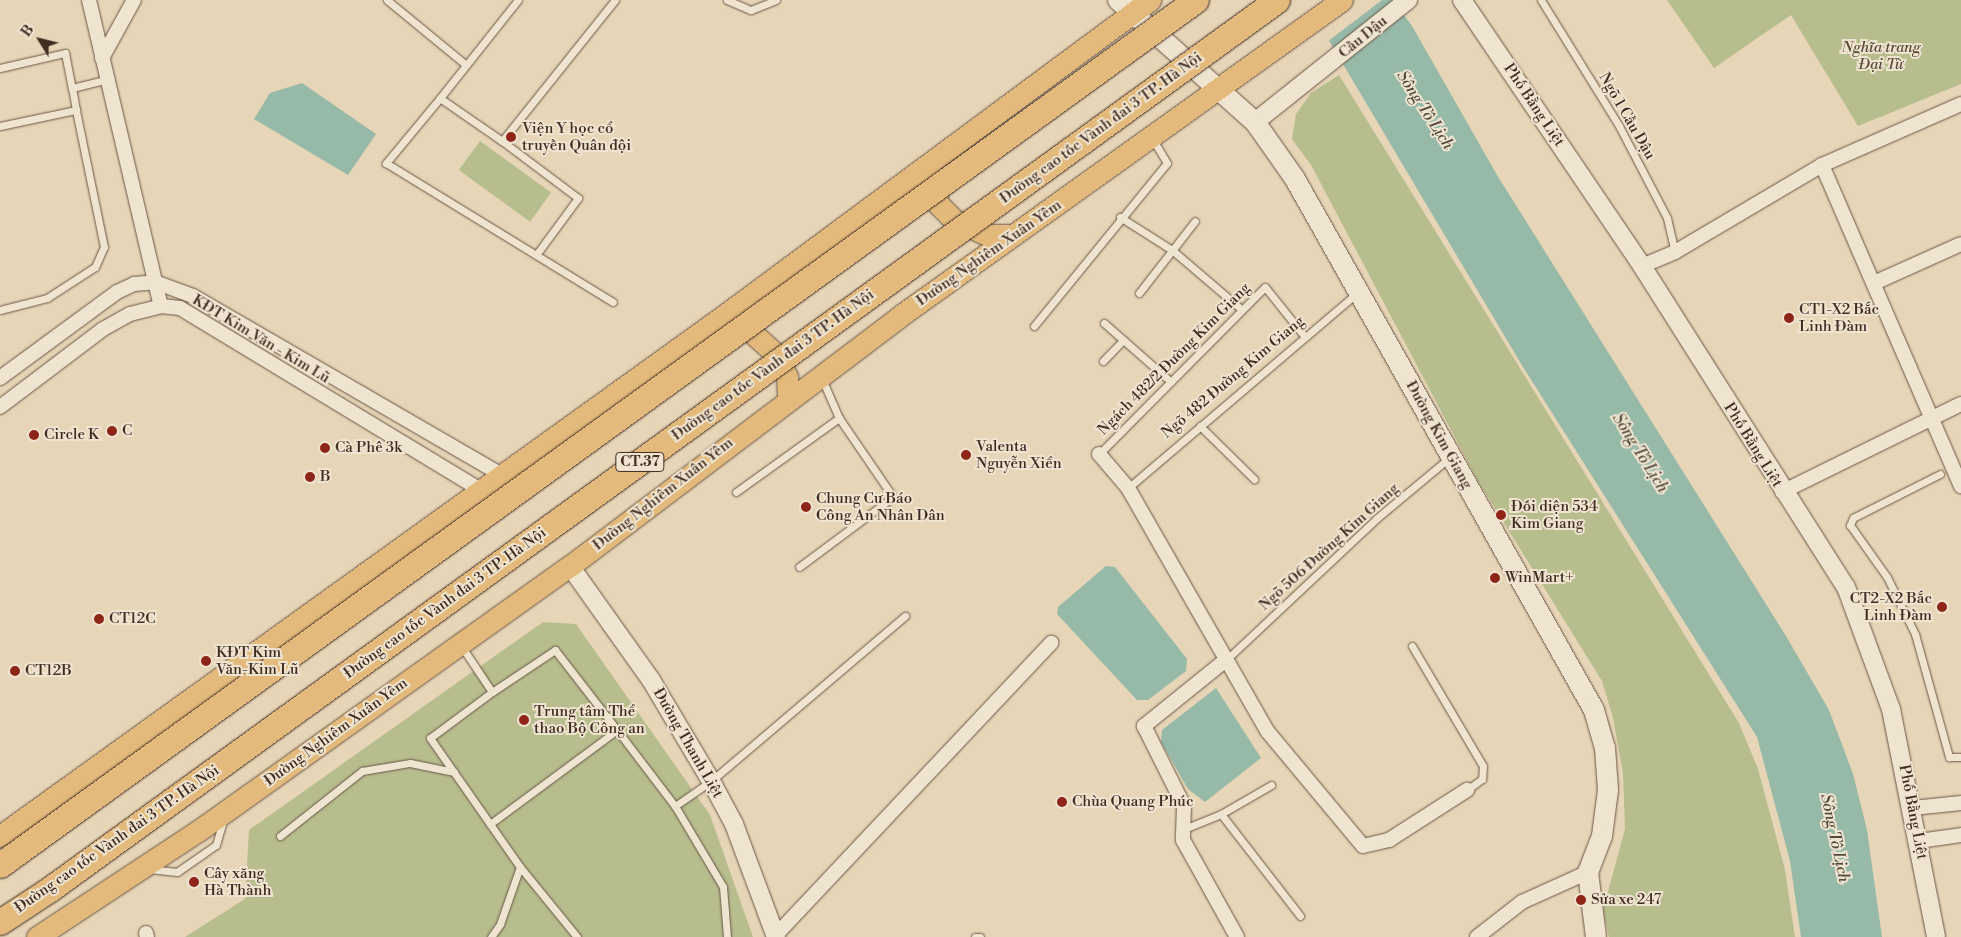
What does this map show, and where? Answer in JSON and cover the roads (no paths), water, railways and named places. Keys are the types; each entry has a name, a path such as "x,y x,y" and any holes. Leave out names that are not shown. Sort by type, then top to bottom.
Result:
{"highway":[{"path":"0,865 1196,0"},
{"name":"Đường cao tốc Vành đai 3 TP. Hà Nội","path":"0,922 50,889 1278,0"}],"main road":[{"path":"0,836 722,316 930,161 1125,7 1150,0"},
{"name":"Đường Nghiêm Xuân Yêm","path":"36,937 226,811 570,566 788,399 1342,0"},
{"name":"Đường Kim Giang","path":"1125,7 1255,122 1295,179 1594,710 1605,748 1608,790 1602,836 1588,872 1596,937"},
{"path":"930,161 938,204 946,213 963,225 988,235 1014,236"},
{"path":"722,316 748,329 775,353 787,377 788,399"}],"street":[{"path":"89,0 162,306"},
{"path":"102,58 134,0"},
{"name":"Cầu Dậu","path":"1255,122 1408,0"},
{"name":"Phố Bằng Liệt","path":"1462,0 1642,266 1782,492 1846,587 1891,709 1913,808 1936,937"},
{"path":"1642,266 1675,252 1822,165 1961,104"},
{"path":"1822,165 1961,486"},
{"path":"1874,283 1961,244"},
{"name":"KĐT Kim Văn - Kim Lũ","path":"0,378 117,292 134,284 155,282 193,296 502,476"},
{"name":"KĐT Kim Văn - Kim Lũ","path":"0,407 103,329 130,314 162,306 180,308 481,490"},
{"path":"276,367 285,350"},
{"path":"1782,492 1961,404"},
{"path":"1099,454 1128,488 1268,732 1363,846 1389,840 1468,790"},
{"name":"Đường Thanh Liệt","path":"570,566 651,680 712,781 734,824 775,937"},
{"path":"775,937 1051,643"},
{"path":"1227,659 1144,726 1184,806 1183,840 1237,937"},
{"path":"1913,808 1961,803"},
{"path":"1919,841 1961,835"},
{"path":"1477,937 1522,902 1588,872"}],"lane":[{"path":"388,0 466,65"},
{"path":"518,0 386,163 613,302"},
{"path":"502,141 615,0"},
{"path":"728,0 751,10 776,0"},
{"name":"Ngõ 1 Cầu Dậu","path":"1541,0 1619,126 1667,218 1675,252"},
{"path":"0,68 65,53 104,247 95,267 47,298 0,310"},
{"path":"72,88 107,79"},
{"path":"440,98 502,141 578,198 536,255"},
{"path":"0,126 76,110"},
{"path":"1034,326 1120,217 1167,163 1152,138"},
{"path":"1120,217 1172,250 1241,309"},
{"path":"1139,293 1195,221"},
{"name":"Ngách 482/2 Đường Kim Giang","path":"1099,454 1170,381 1210,345 1241,309 1265,287 1305,337"},
{"name":"Ngõ 482 Đường Kim Giang","path":"1128,488 1359,292"},
{"path":"1104,323 1170,381"},
{"path":"1103,361 1123,340"},
{"path":"799,567 893,497 839,418 821,375"},
{"path":"736,492 839,418"},
{"path":"1200,426 1254,479"},
{"name":"Ngõ 506 Đường Kim Giang","path":"1227,659 1377,518 1451,457"},
{"path":"1940,474 1853,518 1850,525 1887,577 1915,634 1949,757 1961,757"},
{"path":"675,806 712,781 905,616"},
{"path":"461,644 492,692"},
{"path":"1412,646 1483,766 1482,779 1468,790"},
{"path":"577,937 520,867 430,738 492,692 555,650 675,806 723,886 728,937"},
{"path":"490,824 617,730"},
{"path":"280,836 362,771 410,763 454,772"},
{"path":"1184,829 1221,814 1271,785"},
{"path":"1221,814 1300,916"},
{"path":"491,937 500,924 520,867"},
{"path":"975,937 980,937"}],"water":[{"name":"Sông Tô Lịch","path":"1294,0 1393,0 1412,26 1497,175 1786,636 1829,710 1853,774 1867,830 1882,937 1801,937 1790,861 1757,737 1523,367 1328,39"},
{"path":"302,83 376,134 348,175 254,119 270,93"},
{"path":"1106,566 1115,567 1187,659 1186,671 1148,700 1137,700 1057,614 1058,607"},
{"path":"1216,688 1261,758 1205,802 1188,789 1161,742 1162,730"}],"place":[{"name":"Viện Y học cổ truyền Quân đội","path":"511,137"},
{"name":"CT1-X2 Bắc Linh Đàm","path":"1789,318"},
{"name":"C","path":"112,431"},
{"name":"Circle K","path":"34,435"},
{"name":"Cà Phê 3k","path":"325,448"},
{"name":"Valenta Nguyễn Xiển","path":"966,455"},
{"name":"B","path":"310,477"},
{"name":"Chung Cư Báo Công An Nhân Dân","path":"806,507"},
{"name":"Đối diện 534 Kim Giang","path":"1501,515"},
{"name":"WinMart+","path":"1495,578"},
{"name":"CT2-X2 Bắc Linh Đàm","path":"1942,607"},
{"name":"CT12C","path":"99,619"},
{"name":"KĐT Kim Văn-Kim Lũ","path":"206,661"},
{"name":"CT12B","path":"15,671"},
{"name":"Trung tâm Thể thao Bộ Công an","path":"524,720"},
{"name":"Chùa Quang Phúc","path":"1062,802"},
{"name":"Cây xăng Hà Thành","path":"194,882"},
{"name":"Sửa xe 247","path":"1581,900"}],"park label":[{"name":"Nghĩa trang Đại Từ","path":"1881,56"}]}
